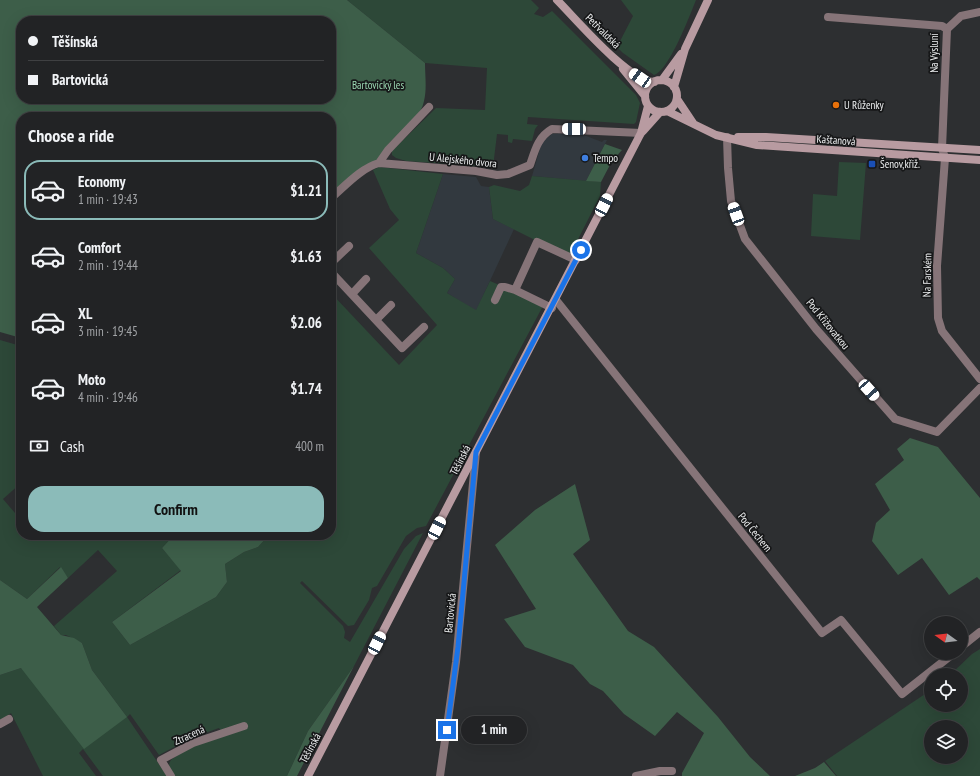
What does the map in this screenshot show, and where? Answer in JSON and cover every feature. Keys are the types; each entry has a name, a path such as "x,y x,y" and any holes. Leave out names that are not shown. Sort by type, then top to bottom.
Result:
{"main road":[{"name":"Petřvaldská","path":"557,0 617,60 640,78 658,81"},
{"path":"685,49 658,81 648,88 645,96 648,106 653,110 663,111 674,106 677,99 674,87 685,49 708,0"},
{"name":"Petřvaldská","path":"617,60 645,96"},
{"path":"658,81 669,82 674,87"},
{"name":"Kaštanová","path":"677,99 694,124"},
{"name":"Těšínská","path":"308,776 552,308 641,133 648,106"},
{"name":"Kaštanová","path":"663,111 713,134 757,145 779,148 980,160"},
{"name":"Těšínská","path":"641,133 663,111"},
{"name":"Kaštanová","path":"727,137 766,137 980,150"}],"street":[{"path":"947,29 961,16 980,12"},
{"name":"Na Výsluní","path":"828,17 942,26 947,29 942,148"},
{"path":"336,194 361,172 371,165 379,163 388,150 429,107"},
{"name":"U Alejského dvora","path":"379,163 476,171 497,175 508,174 530,165 537,145 544,134 552,129 641,133"},
{"name":"Pod Křižovatkou","path":"727,137 731,201 745,239 816,329 895,419 937,432 980,388"},
{"path":"942,148 945,158"},
{"name":"Na Farském","path":"945,158 937,266 938,318 942,331 980,379"},
{"path":"514,290 537,242 576,260"},
{"path":"336,258 349,246"},
{"path":"336,277 402,348 424,326"},
{"path":"352,294 366,279"},
{"path":"495,300 501,287 506,287 552,308"},
{"name":"Pod Čechem","path":"556,300 822,633 841,620 902,694 945,660"},
{"path":"376,320 391,305"},
{"name":"Bartovická","path":"440,776 456,662 476,452"},
{"path":"968,641 980,632"},
{"path":"0,724 9,719"},
{"name":"Ztracená","path":"171,776 161,760 193,743 244,726"},
{"path":"636,776 672,771"}],"shaded area":[{"path":"552,134 581,134 602,142 607,140 586,181 532,176 542,142"},
{"path":"443,174 476,177 481,186 489,187 493,219 514,229 476,311 447,293 455,279 443,268 416,253"}],"green space":[{"name":"Bartovický les","path":"0,0 347,0 425,63 426,87 421,110 409,125 387,146 379,163 336,194 336,112 16,112 16,337 0,332"},
{"path":"347,0 531,0 539,8 534,14 543,17 552,11 636,95 640,103 636,122 634,124 528,117 527,124 538,125 535,129 532,141 513,139 512,143 508,142 508,135 497,134 493,167 406,161 396,158 392,155 392,151 436,108 485,110 487,68 425,63"},
{"path":"621,0 696,0 678,42 666,64 654,75 617,47 633,16"},
{"path":"605,144 622,150 612,161 601,182 586,181"},
{"path":"839,162 866,163 860,240 811,236 813,194 837,196"},
{"path":"379,167 443,174 416,253 443,268 455,279 447,293 476,310 490,281 544,304 426,526 417,528 406,536 377,586 372,588 369,600 354,625 348,626 302,581 300,583 343,626 345,632 344,638 350,642 404,549 416,536 423,533 354,666 308,731 287,776 175,776 169,765 170,761 194,744 223,734 219,728 191,738 159,755 130,714 127,717 92,670 82,643 66,635 61,635 54,626 117,571 98,550 68,578 60,567 27,599 0,580 0,340 16,345 16,487 3,499 16,514 16,540 169,540 162,548 181,570 112,622 130,645 216,597 227,582 225,564 244,552 258,547 264,540 336,540 336,298 399,365 437,325 369,248 399,220 390,209 373,170"},
{"path":"532,176 601,182 600,196 569,257 493,219 489,187 494,185 520,191 529,185"},
{"path":"910,438 938,447 980,498 980,580 977,577 949,595 922,558 898,575 872,541 876,523 890,510 875,484 904,460 897,449"},
{"path":"575,484 590,540 573,554 628,631 654,647 718,717 750,757 770,776 682,776 682,773 704,733 677,712 655,736 624,714 603,691 590,684 573,665 525,647 504,619 536,609 495,545 535,510"},
{"path":"169,540 264,540 258,547 244,552 225,564 227,582 216,597 130,645 112,622 181,571 162,548"},
{"path":"61,567 68,578 37,607 61,635 74,638 82,643 92,670 127,717 84,749 21,668 0,675 0,580 27,599"},
{"path":"980,649 980,776 837,776 825,761 924,695 924,712 968,712 968,668 957,668 966,660 968,660 968,658"},
{"path":"354,666 297,776 287,776 308,731"},
{"path":"21,668 127,717 167,776 103,776 83,749 79,753 96,776 43,776 11,713 0,721 0,675"},
{"path":"824,762 836,776 795,776 815,768"}],"place":[{"name":"U Růženky","path":"836,105"},
{"name":"Tempo","path":"585,158"},
{"name":"Šenov,křiž.","path":"872,164"}],"route":[{"path":"447,730 458,647 476,452 581,250"}]}
